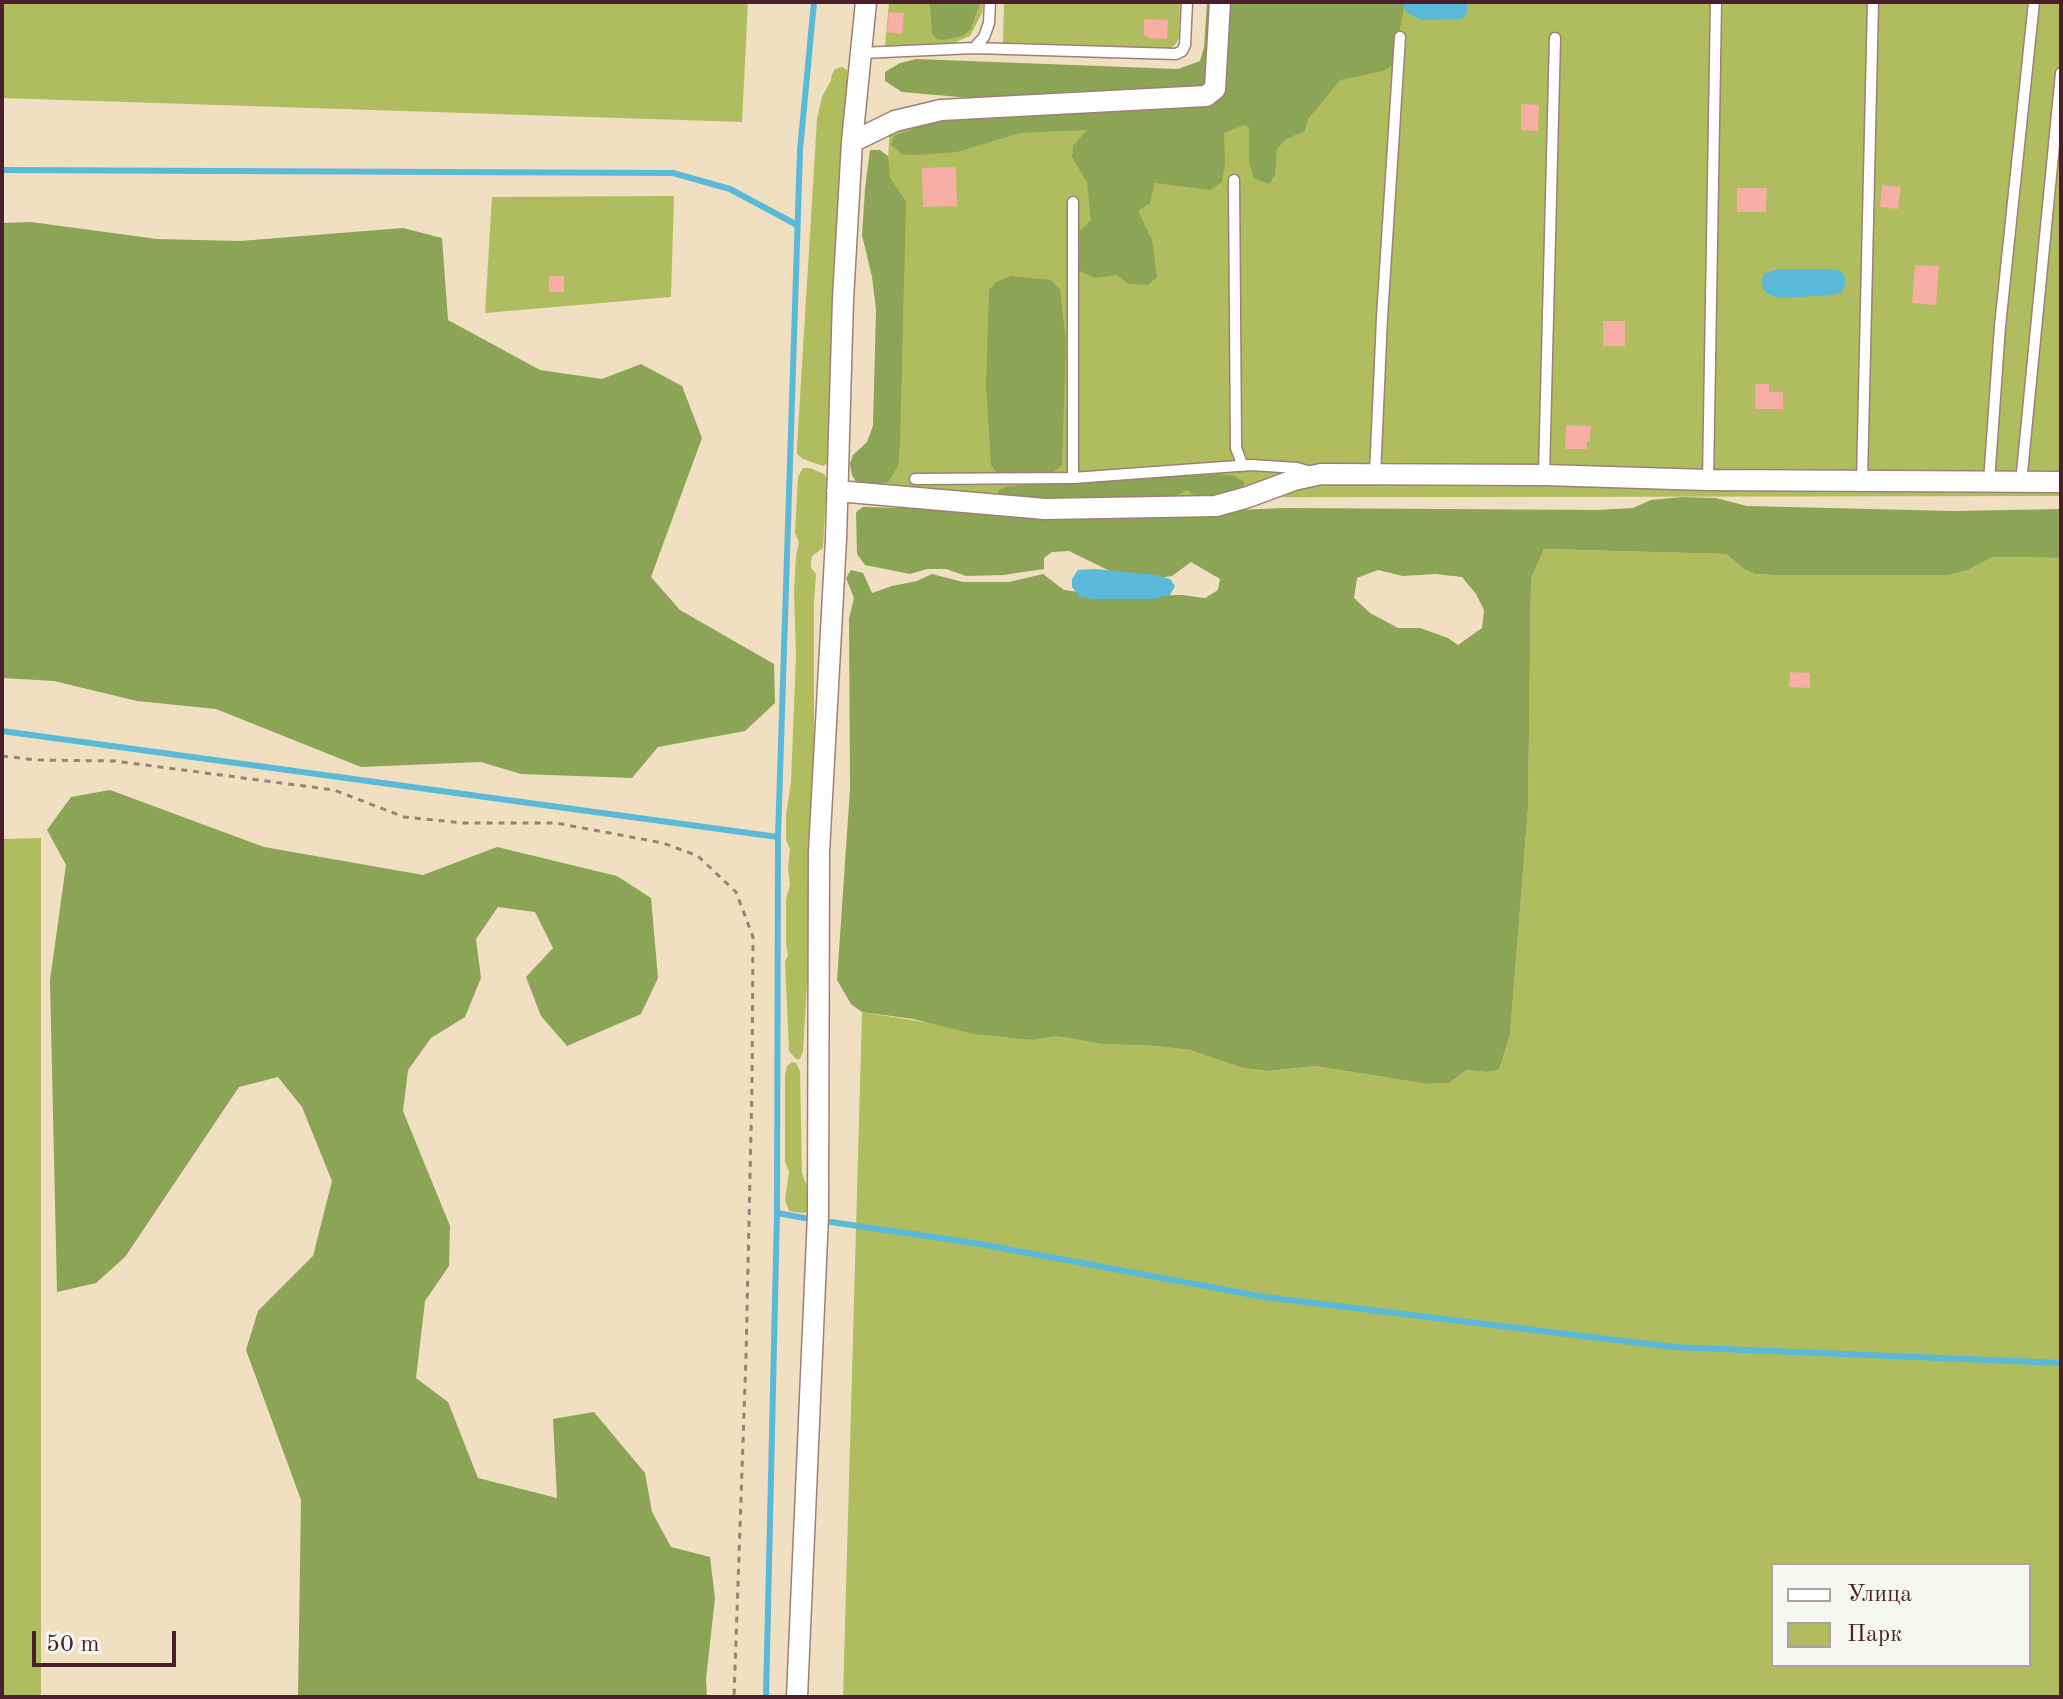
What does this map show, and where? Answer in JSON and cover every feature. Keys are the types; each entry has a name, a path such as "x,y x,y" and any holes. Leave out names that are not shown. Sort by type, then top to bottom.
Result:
{"street":[{"path":"797,1697 818,1215 819,852 843,299 852,142 866,2"},
{"path":"852,142 895,121 941,110 1206,96 1215,89 1220,2"},
{"path":"837,491 1045,509 1216,506 1321,474 2061,482"}],"lane":[{"path":"974,48 984,37 989,23 990,2"},
{"path":"861,53 974,48 1176,54 1185,45 1187,2"},
{"path":"1708,480 1716,2"},
{"path":"1862,481 1873,2"},
{"path":"1989,482 2000,326 2034,2"},
{"path":"1375,475 1400,37"},
{"path":"1544,475 1555,38"},
{"path":"2021,483 2061,73"},
{"path":"1234,180 1236,448 1243,466"},
{"path":"1073,202 1073,478"},
{"path":"915,479 1073,478 1243,466 1297,468 1321,474"}],"path":[{"path":"2,756 37,760 115,761 334,790 404,817 464,823 556,823 663,843 698,856 736,892 753,937 746,1325 734,1697"}],"green space":[{"path":"2,2 748,2 742,122 2,98"},
{"path":"889,2 983,2 982,13 970,36 951,44 885,46"},
{"path":"927,2 980,2 971,29 963,36 944,40 932,34"},
{"path":"1004,2 1180,2 1179,37 1176,44 1165,49 1003,43"},
{"path":"1207,2 1405,2 1393,65 1383,71 1340,80 1308,119 1305,131 1286,139 1277,149 1275,175 1269,184 1254,178 1249,162 1249,127 1244,125 1224,133 1222,182 1210,190 1155,183 1150,203 1138,211 1152,240 1157,277 1148,285 1129,284 1117,275 1096,278 1079,271 1080,231 1091,220 1087,182 1072,157 1073,146 1087,130 1020,133 957,152 902,154 891,145 894,136 944,117 1039,104 902,92 885,81 885,72 900,63 916,59 1178,69 1200,61"},
{"path":"1247,2 2061,2 2061,496 869,498 890,124 1240,125"},
{"path":"842,67 847,70 847,93 838,204 830,452 829,462 823,466 803,459 797,454 797,447 817,119 832,74"},
{"path":"870,150 880,150 888,156 890,178 906,201 898,466 888,482 867,486 856,482 850,464 853,455 867,442 873,426 876,310 862,235"},
{"path":"674,196 671,297 485,313 492,197"},
{"path":"31,222 157,239 240,241 403,228 442,238 448,320 540,370 602,379 641,364 682,386 702,438 651,577 680,610 774,664 775,703 745,731 658,747 632,778 521,774 481,762 361,767 216,709 137,701 54,681 2,678 2,223"},
{"path":"1011,276 1051,280 1060,289 1066,343 1062,465 1052,473 1030,477 997,473 991,465 986,385 989,290 996,282"},
{"path":"803,468 824,474 827,479 823,548 812,556 811,562 816,574 809,950 803,1051 800,1059 796,1059 789,1051 785,962 788,955 786,899 790,885 786,815 791,782 796,655 794,592 799,542 795,533 798,477"},
{"path":"1220,474 1234,476 1244,482 1244,488 1203,501 1187,490 1170,499 1004,500 997,494 1009,486"},
{"path":"1716,498 1747,506 1953,511 2061,509 2061,558 1993,557 1968,570 1948,575 1776,575 1755,574 1726,554 1544,549 1531,579 1528,809 1510,1035 1499,1070 1467,1070 1449,1083 1427,1084 1315,1066 1269,1071 1243,1068 1190,1050 1102,1044 1056,1036 1034,1040 974,1034 913,1019 862,1012 851,1004 837,980 850,789 849,619 854,598 846,578 851,570 863,573 872,593 932,574 963,582 1009,582 1043,574 1064,590 1105,596 1182,595 1205,598 1218,590 1220,579 1191,562 1172,576 1158,578 1114,573 1069,551 1052,552 1044,558 1044,569 1003,575 966,576 946,569 927,569 910,574 865,565 857,554 856,512 863,507 1132,514 1286,508 1597,510 1633,508 1651,500","holes":["1378,570 1403,576 1435,574 1462,577 1484,610 1482,628 1458,645 1420,628 1398,628 1370,613 1354,598 1357,578"]},
{"path":"1544,549 1726,554 1755,574 1776,575 1948,575 1968,570 1993,557 2061,558 2061,1697 843,1697 862,1012 1034,1040 1056,1036 1102,1044 1190,1050 1243,1068 1269,1071 1315,1066 1427,1084 1449,1083 1467,1070 1499,1070 1510,1035 1528,809 1531,579"},
{"path":"110,790 264,847 423,875 497,847 617,876 651,898 658,978 641,1014 567,1046 541,1016 526,977 553,948 535,912 498,907 476,939 481,978 465,1017 431,1038 408,1070 403,1111 450,1226 449,1266 425,1301 416,1378 448,1402 478,1478 557,1498 553,1419 594,1412 645,1473 652,1512 671,1547 710,1557 715,1598 706,1679 707,1697 298,1697 301,1500 246,1350 258,1311 313,1256 332,1181 302,1107 278,1077 239,1087 125,1257 96,1283 57,1292 50,980 66,865 47,830 71,797"},
{"path":"41,838 41,1697 2,1697 2,839"},
{"path":"792,1062 800,1071 802,1173 808,1189 808,1212 802,1213 789,1211 785,1200 789,1172 785,1162 785,1075 787,1066"}],"water":[{"path":"1401,2 1467,2 1467,12 1462,19 1422,20 1407,13"},
{"path":"1777,269 1841,271 1845,285 1842,292 1832,295 1780,298 1763,290 1764,274"},
{"path":"1078,570 1156,575 1170,579 1175,586 1170,595 1154,599 1093,599 1079,596 1072,587 1072,579"}],"building":[{"path":"889,12 904,13 902,34 887,32"},
{"path":"1144,19 1168,20 1167,39 1144,36"},
{"path":"1521,104 1539,105 1538,131 1521,130"},
{"path":"956,167 957,206 923,207 922,168"},
{"path":"1882,185 1901,187 1898,209 1880,207"},
{"path":"1737,188 1767,188 1766,212 1737,212"},
{"path":"1915,265 1939,266 1936,305 1912,303"},
{"path":"549,276 564,276 564,292 549,292"},
{"path":"1603,321 1625,321 1625,346 1603,346"},
{"path":"1755,384 1769,384 1769,392 1783,392 1783,409 1755,409"},
{"path":"1566,425 1591,426 1587,449 1565,449"},
{"path":"1790,672 1810,673 1810,688 1789,687"}],"waterway":[{"path":"766,1697 777,1213 778,837 800,150 814,2"},
{"path":"2,170 673,173 730,189 797,225"},
{"path":"2,731 778,837"},
{"path":"777,1213 810,1219"},
{"path":"831,1222 980,1244 1264,1297 1673,1347 2061,1363"}]}
